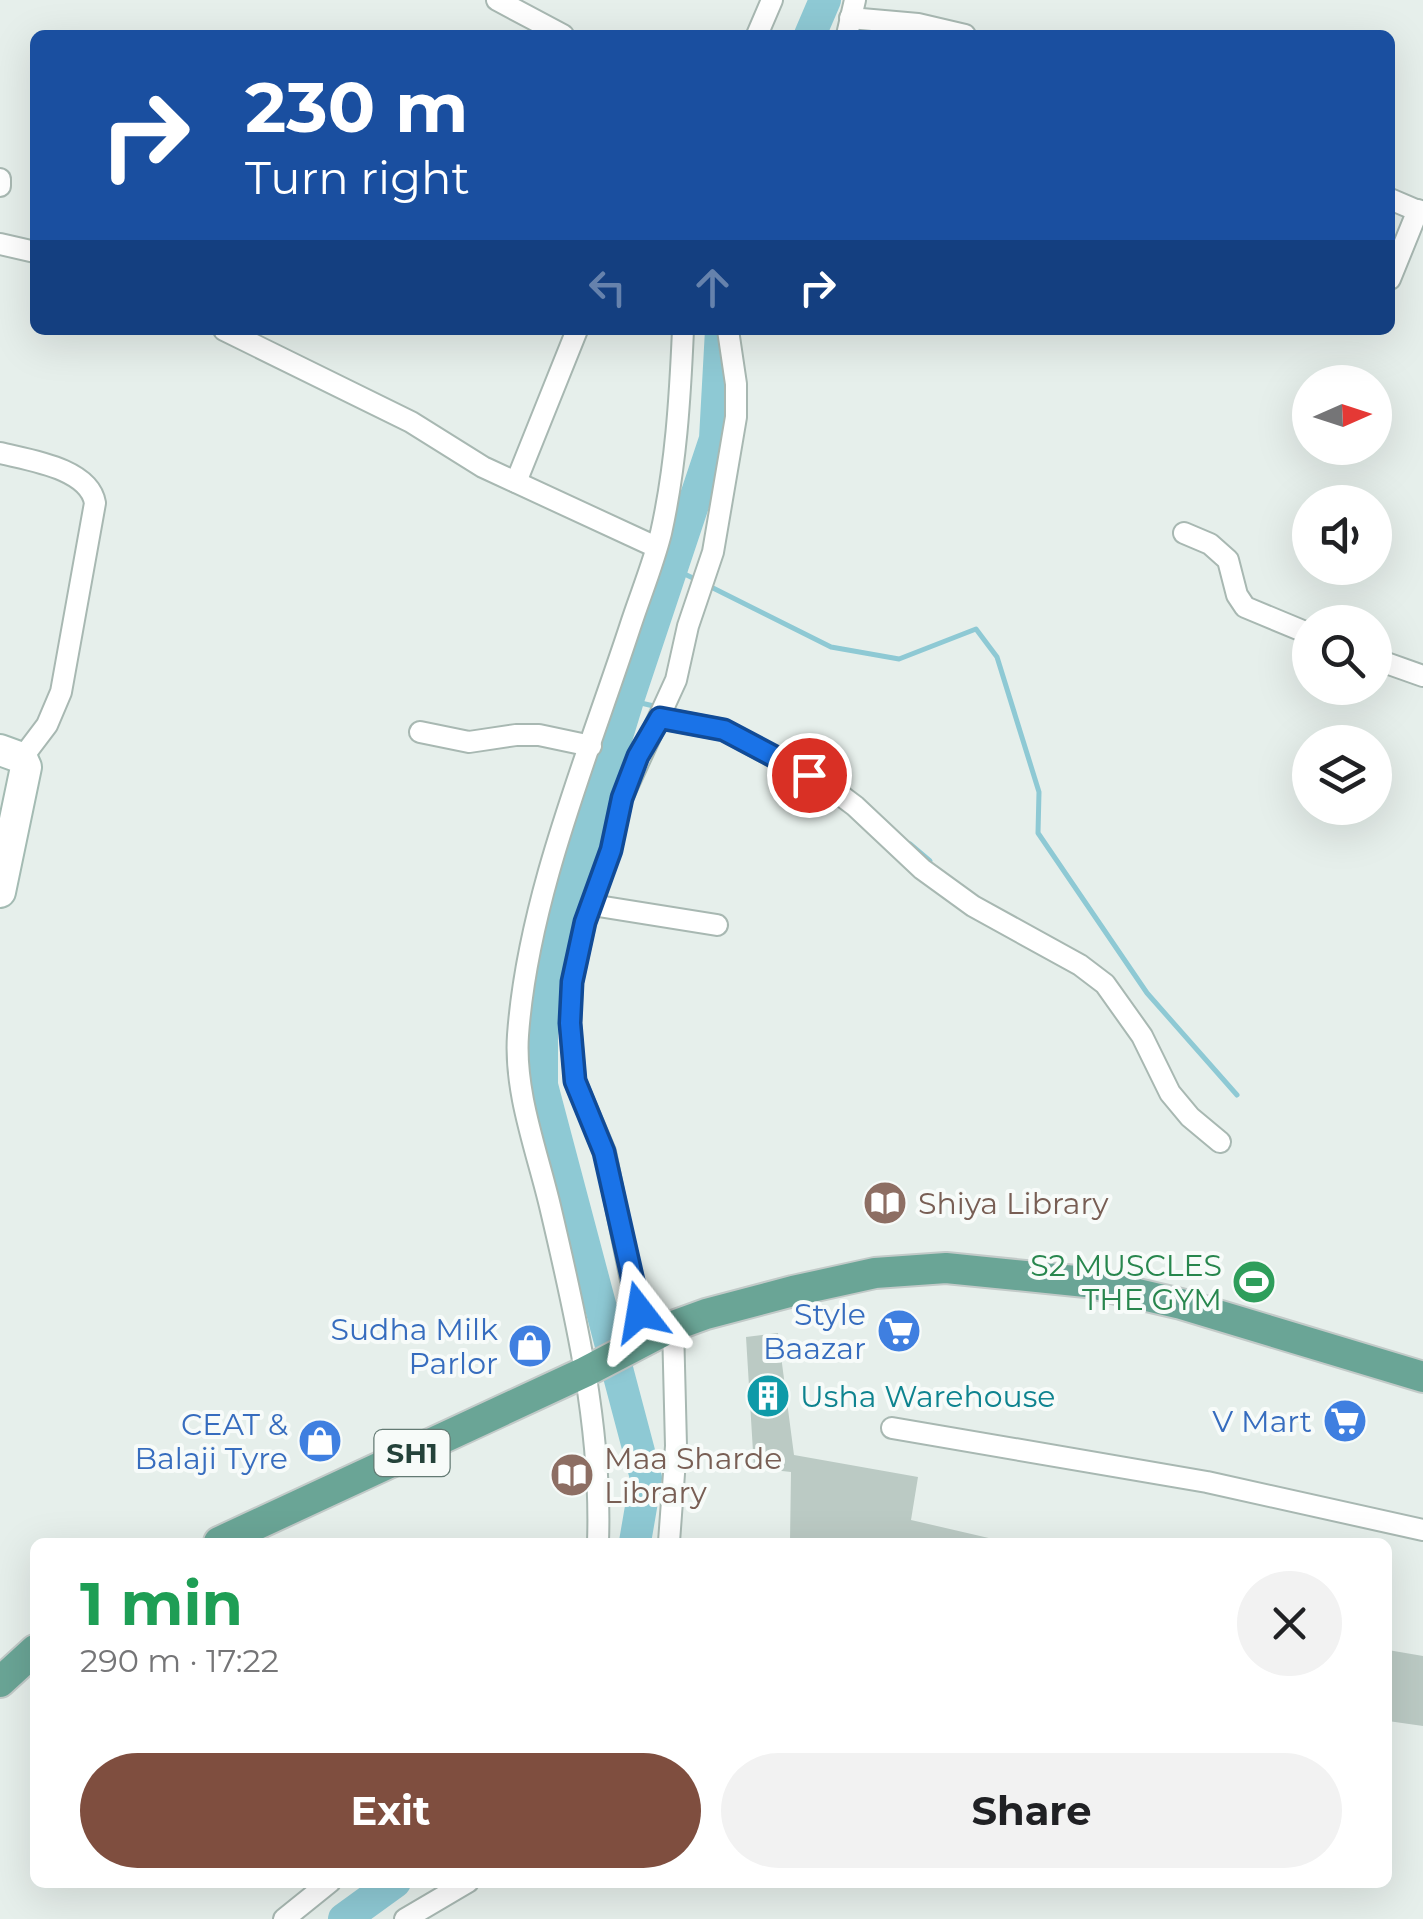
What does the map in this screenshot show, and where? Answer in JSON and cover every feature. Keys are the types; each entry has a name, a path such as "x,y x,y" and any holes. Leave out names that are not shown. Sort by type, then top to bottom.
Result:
{"main road":[{"name":"SH1","path":"228,1538 654,1336 740,1305 875,1273 962,1269 1086,1282 1200,1309 1423,1376"}],"street":[{"path":"497,0 553,30"},
{"path":"760,30 772,0"},
{"path":"851,18 944,30"},
{"path":"0,179 0,186"},
{"path":"1395,201 1420,211 1395,268"},
{"path":"0,244 30,251"},
{"path":"234,335 411,422 483,467 656,548"},
{"path":"516,482 575,335"},
{"path":"598,1538 595,1367 529,1124 518,1040 538,910 656,548 678,427 682,335"},
{"path":"669,1538 676,1446 654,1336 632,1285 604,1152 571,1060 572,982 630,775 676,680 712,552 736,417 729,335"},
{"path":"0,453 61,468 90,490 96,502 61,692 47,725 11,754 25,772 0,892"},
{"path":"1184,533 1210,544 1228,560 1237,596 1245,607 1292,627"},
{"path":"1392,665 1423,676"},
{"path":"660,717 724,730 831,788 922,869 972,906 1093,974 1123,1005 1170,1092 1190,1117 1220,1142"},
{"path":"420,732 469,742 516,734 539,735 591,746"},
{"path":"592,904 717,925"},
{"path":"892,1428 1207,1482 1423,1530"},
{"path":"284,1919 323,1888"},
{"path":"406,1919 458,1888"}],"building":[{"name":"Usha Warehouse","path":"778,1333 794,1455 918,1477 911,1520 989,1538 790,1538 791,1472 754,1468 746,1337"},
{"path":"1392,1651 1423,1656 1423,1726 1392,1722"}],"waterway":[{"path":"812,30 825,0"},
{"path":"636,1538 646,1478 542,1085 542,1034 561,921 628,700 715,439 721,335"},
{"path":"672,568 697,580"},
{"path":"707,585 831,647 899,659 976,629 997,657 1039,792 1038,833 1147,993 1237,1095"},
{"path":"628,700 658,707"},
{"path":"910,844 930,861"},
{"path":"344,1919 387,1888"}],"place":[{"name":"Shiya Library","path":"885,1203"},
{"name":"S2 MUSCLES THE GYM","path":"1254,1282"},
{"name":"Style Baazar","path":"899,1331"},
{"name":"Sudha Milk Parlor","path":"530,1346"},
{"name":"Usha Warehouse","path":"768,1396"},
{"name":"V Mart","path":"1345,1421"},
{"name":"CEAT & Balaji Tyre","path":"320,1441"},
{"name":"Maa Sharde Library","path":"572,1475"}],"route":[{"path":"640,1312 604,1152 575,1081 571,1060 572,982 585,922 611,850 622,798 638,756 660,718 724,730 809,775"}]}
